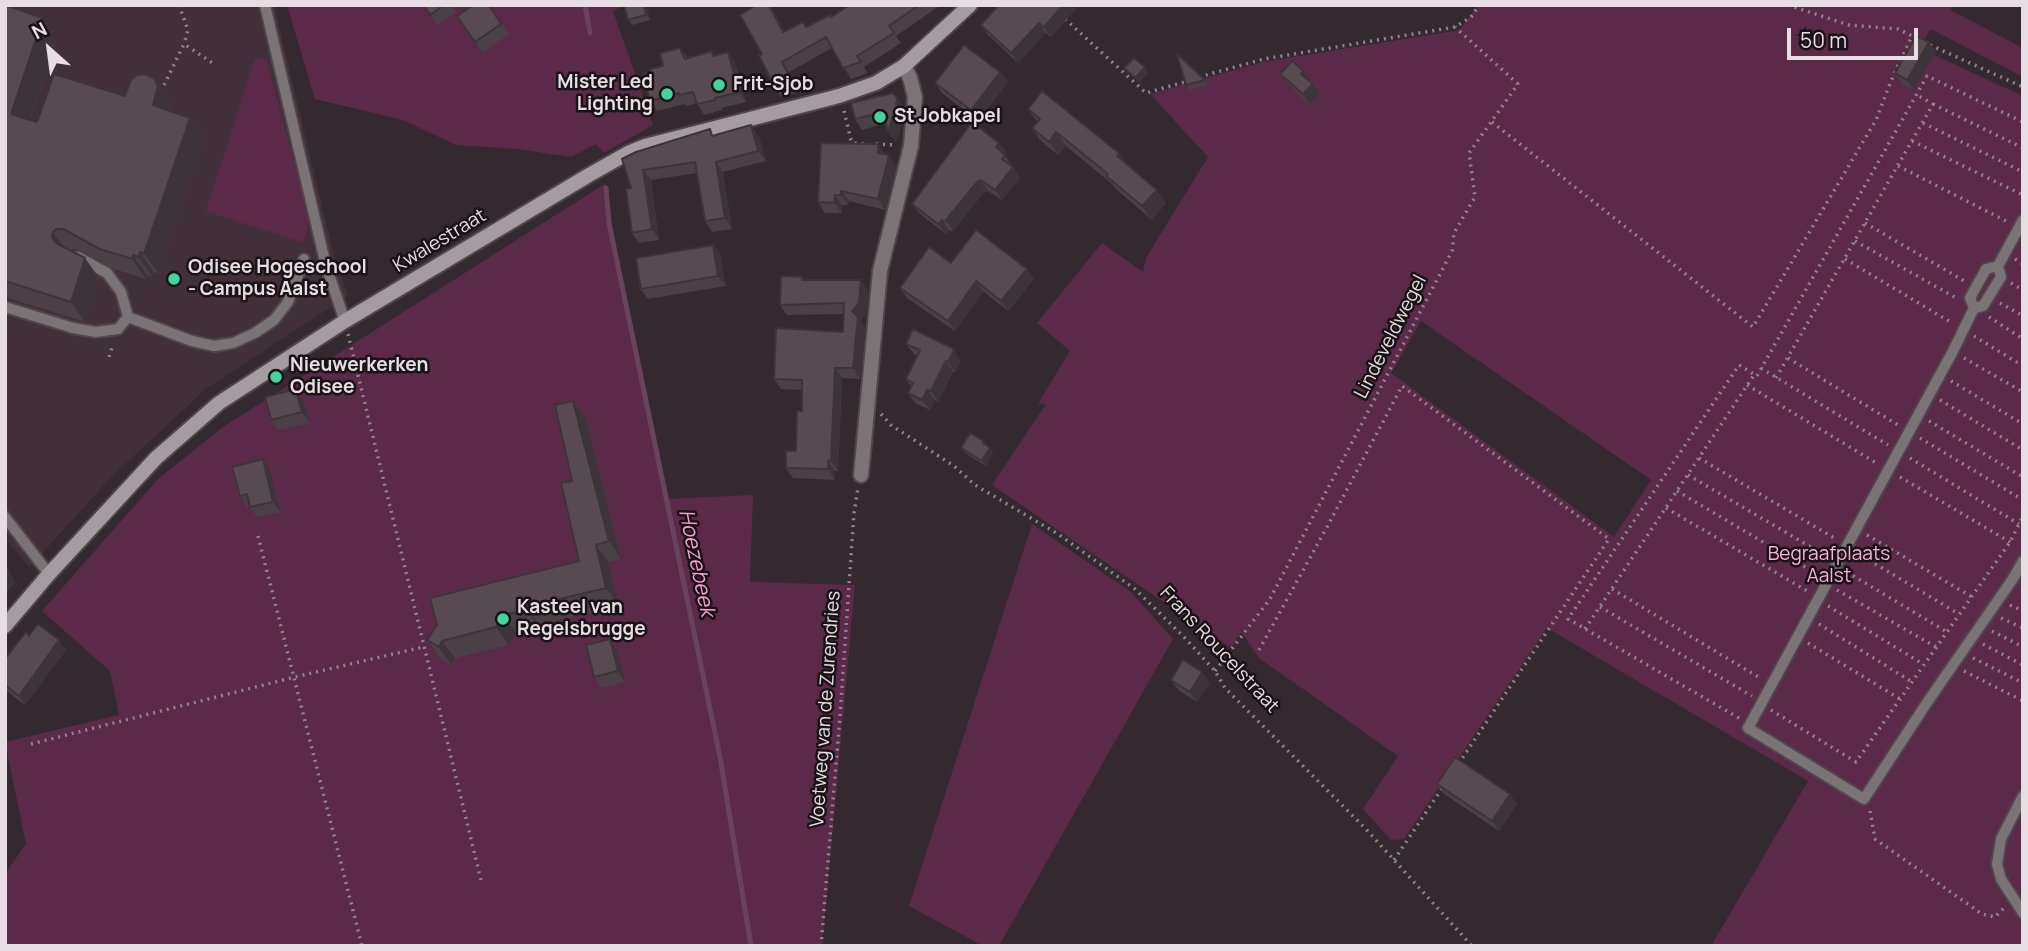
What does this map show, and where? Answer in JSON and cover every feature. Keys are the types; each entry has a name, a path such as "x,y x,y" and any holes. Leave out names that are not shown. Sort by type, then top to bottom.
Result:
{"street":[{"name":"Kwalestraat","path":"5,626 156,458 219,403 345,320 628,153 645,146 839,96 876,83 904,66 970,5"},
{"path":"861,475 880,271 911,146 915,97 904,66"}],"lane":[{"path":"265,5 326,266 345,320"},
{"path":"2021,223 1998,266 2001,277 1983,306 1974,308 1748,729 1864,799 2023,561"},
{"path":"5,307 73,328 96,332 118,329 128,317 121,292 107,273 74,256"},
{"path":"128,317 192,341 214,346 233,344 274,320 288,302 304,259"},
{"path":"1974,308 1970,298 1986,269 1998,266"},
{"path":"5,517 49,574"},
{"path":"2023,796 2001,839 1997,864 2001,879 2023,912"}],"path":[{"path":"164,85 188,30 179,5"},
{"path":"1060,14 1146,93 1264,58 1455,27 1471,16 1479,5"},
{"path":"1788,5 1849,25 1898,29 2023,87"},
{"name":"Lindeveldwegel","path":"1214,671 1270,599 1452,251 1454,233 1475,197 1469,153 1518,84 1455,27"},
{"path":"1492,122 1753,327 1876,120 1912,36"},
{"path":"184,44 214,64"},
{"path":"1585,629 1747,385 1754,375 1757,376 1927,76 2023,122"},
{"path":"1917,95 2023,148"},
{"path":"839,96 853,143 911,146"},
{"path":"1776,378 1933,104"},
{"path":"1923,123 2023,172"},
{"path":"1912,141 2023,195"},
{"path":"1898,166 2021,223"},
{"path":"1865,223 1976,288"},
{"path":"1855,241 2023,339"},
{"path":"1845,259 2023,366"},
{"path":"1989,297 2023,316"},
{"path":"345,320 481,880"},
{"path":"1953,351 2023,392"},
{"path":"1788,358 2023,500"},
{"path":"1749,725 1568,619 1739,365 1754,375"},
{"path":"1761,368 2019,524"},
{"path":"1940,374 2023,425"},
{"path":"1747,385 2010,542"},
{"path":"1259,650 1402,386 1609,539 1455,769"},
{"path":"1930,394 2023,450"},
{"name":"Frans Roucelstraat","path":"868,399 891,425 954,467 975,485 1058,534 1135,589 1184,637 1225,688 1364,827 1472,946"},
{"path":"1919,414 2023,477"},
{"path":"1699,458 1959,615"},
{"name":"Voetweg van de Zurendries","path":"821,946 854,513 861,475"},
{"path":"1688,475 1947,632"},
{"path":"1677,491 1936,647"},
{"path":"1666,508 1924,665"},
{"path":"1600,607 1856,762 2010,542 2023,516"},
{"path":"1856,529 1972,597"},
{"path":"258,536 362,946"},
{"path":"1612,589 1772,684"},
{"path":"1990,612 2023,628"},
{"path":"1808,617 1912,682"},
{"path":"1980,625 2023,647"},
{"path":"1798,637 1900,699"},
{"path":"1971,639 2023,665"},
{"path":"31,744 423,647"},
{"path":"1962,652 2023,683"},
{"path":"1952,666 2023,701"},
{"path":"1394,860 1448,780"},
{"path":"1864,799 1875,839 1982,914 1995,916 2006,905 2009,890"}],"shaded area":[{"name":"Odisee Hogeschool - Campus Aalst","path":"5,5 274,5 336,263 348,296 207,388 111,477 29,568 5,538"}],"green space":[{"path":"287,5 625,5 613,11 653,125 604,153 596,144 571,157 517,149 456,145 403,120 315,99"},
{"name":"Begraafplaats Aalst","path":"1478,5 1953,5 1950,10 2023,48 2021,76 1931,29 1919,48 2023,96 2023,946 1711,946 1808,781 1547,628 1404,839 1391,840 1363,809 1398,756 1259,658 1241,632 1231,648 992,485 1046,404 1038,404 1070,351 1037,323 1102,243 1143,272 1146,258 1208,157 1150,94 1263,62 1460,30","holes":["1421,321 1651,480 1614,537 1391,373"]},
{"path":"255,58 266,59 309,218 304,243 206,211"},
{"path":"606,183 609,223 666,499 753,495 750,582 855,585 822,946 5,946 5,874 26,844 5,742 119,715 110,671 42,611 158,479 223,427"},
{"path":"1032,524 1131,592 1173,639 999,946 983,946 909,906"}],"building":[{"path":"5,5 43,18 11,114 37,122 54,74 125,96 131,80 144,74 154,78 158,86 153,105 190,118 144,254 140,252 138,257 133,255 132,259 100,249 63,229 53,232 52,237 56,243 85,258 71,302 5,281"},
{"path":"424,5 444,5 430,15"},
{"path":"473,5 489,5 501,24 475,42 457,16"},
{"path":"624,5 644,5 646,15 628,20"},
{"path":"757,5 769,5 783,32 803,22 806,27 830,15 831,17 850,5 919,5 889,26 894,33 857,56 861,62 843,68 826,37 782,62 792,81 774,86 759,55 762,54 740,15"},
{"path":"999,5 1063,5 1044,27 1039,23 1011,53 981,25"},
{"path":"1916,36 1929,42 1907,80 1895,73"},
{"path":"964,45 1000,72 971,110 935,83"},
{"path":"680,48 685,59 712,51 713,56 728,52 739,92 697,104 693,92 650,101 643,74 663,66 660,53"},
{"path":"1177,54 1205,80 1186,85"},
{"path":"1134,58 1145,67 1135,78 1124,68"},
{"path":"1292,61 1304,71 1301,74 1313,84 1303,94 1280,74"},
{"path":"1042,91 1119,153 1117,156 1157,190 1142,206 1056,132 1049,142 1032,128 1040,119 1028,109"},
{"path":"893,93 897,98 896,108 888,132 883,112 855,119 851,103"},
{"path":"972,122 999,143 996,147 1005,155 1002,159 1013,167 995,190 981,180 978,181 946,220 938,224 912,204"},
{"path":"751,125 758,151 716,162 725,218 705,221 695,162 643,170 652,229 632,233 626,189 631,188 622,159 636,152 710,129 712,136"},
{"path":"821,143 878,144 878,153 889,155 878,199 841,191 841,195 835,195 834,203 818,202"},
{"path":"976,230 1027,269 1001,301 976,281 948,321 900,288 929,247 951,263"},
{"path":"713,245 718,276 641,289 636,258"},
{"path":"781,276 802,277 802,280 861,280 859,303 852,311 858,317 853,368 835,368 831,461 828,461 828,469 786,468 786,451 796,451 797,411 802,411 802,380 774,379 776,328 843,332 844,303 780,305"},
{"path":"913,329 954,350 931,391 927,390 922,400 908,393 913,383 906,379 920,350 906,344"},
{"path":"292,390 297,393 302,412 271,420 265,397"},
{"path":"573,401 609,541 596,545 606,588 503,615 496,627 442,641 439,647 427,640 437,625 430,598 579,561 561,483 572,481 555,405"},
{"path":"970,433 990,448 982,461 961,448"},
{"path":"263,459 273,502 250,507 247,494 240,496 232,467"},
{"path":"38,624 59,640 19,696 5,685 5,659 26,632 29,636"},
{"path":"610,639 618,671 594,677 586,645"},
{"path":"1183,660 1202,672 1190,692 1171,680"},
{"path":"1455,757 1510,794 1492,821 1437,784"}],"waterway":[{"name":"Hoezebeek","path":"585,5 590,33"},
{"name":"Hoezebeek","path":"606,188 609,223 720,757 751,946"}],"place":[{"name":"Frit-Sjob","path":"719,85"},
{"name":"Mister Led Lighting","path":"667,94"},
{"name":"St Jobkapel","path":"880,117"},
{"name":"Odisee Hogeschool - Campus Aalst","path":"174,279"},
{"name":"Nieuwerkerken Odisee","path":"276,377"},
{"name":"Kasteel van Regelsbrugge","path":"503,619"}]}
